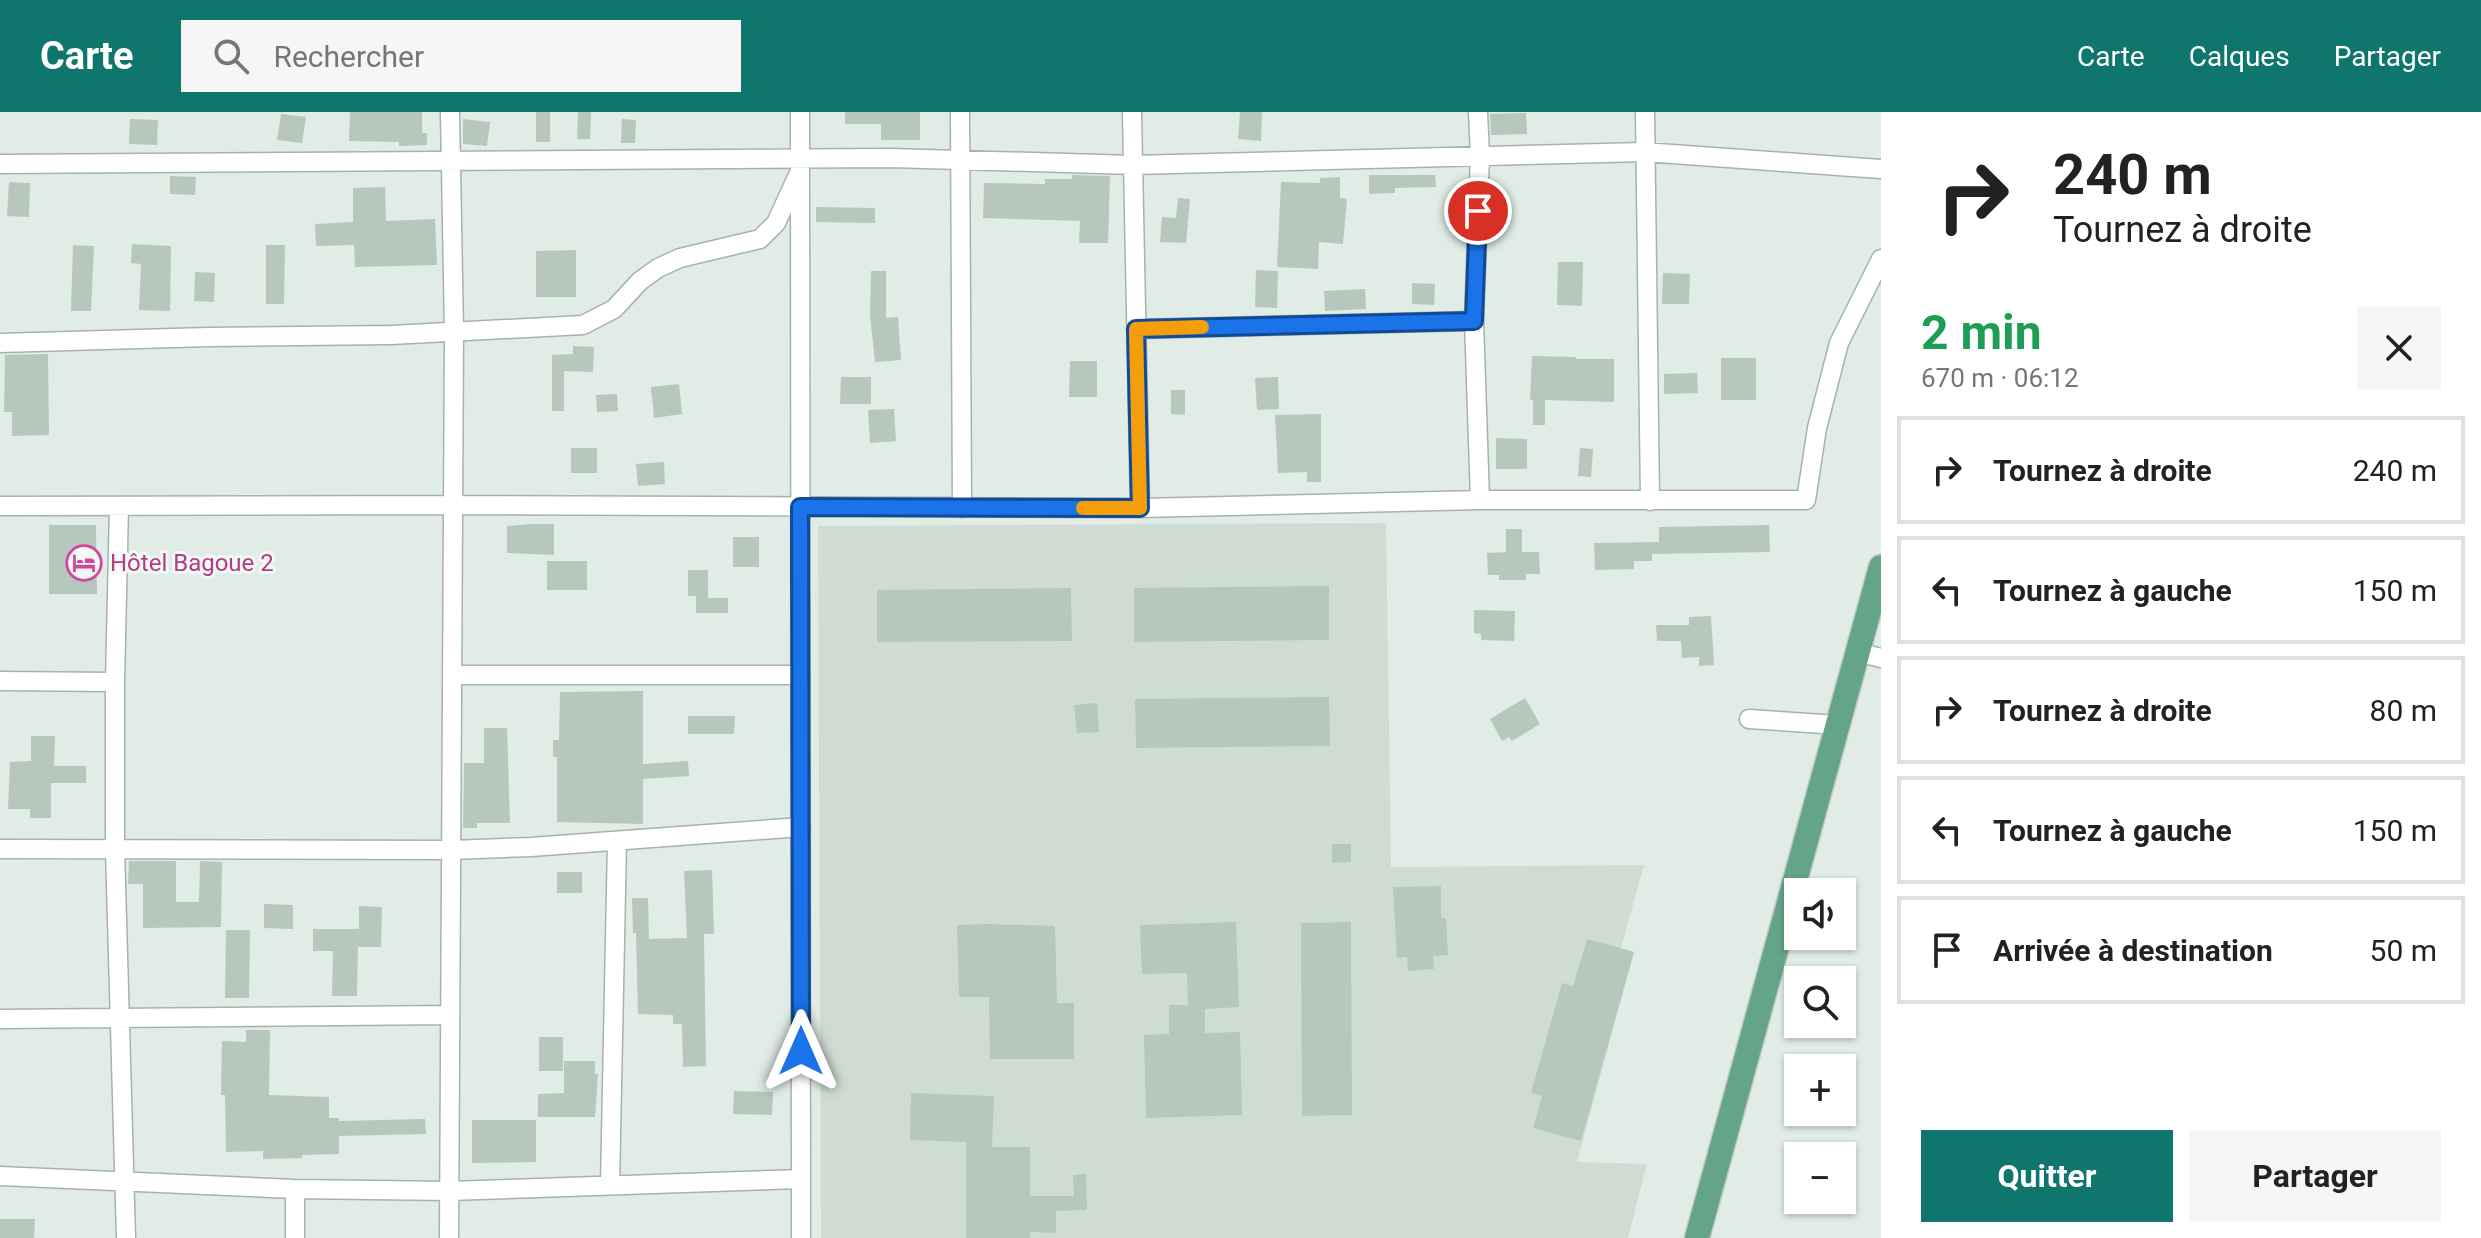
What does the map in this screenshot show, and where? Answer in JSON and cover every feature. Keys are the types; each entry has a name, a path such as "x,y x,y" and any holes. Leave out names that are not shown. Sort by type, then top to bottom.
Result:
{"main road":[{"path":"1697,1238 1839,725 1870,655 1881,567"}],"street":[{"path":"449,1238 454,332 450,112"},
{"path":"800,112 801,1238"},
{"path":"960,112 962,508"},
{"path":"1132,112 1140,508"},
{"path":"1478,112 1480,156 1474,321 1480,500"},
{"path":"1645,112 1650,501"},
{"path":"0,164 451,160 800,166 960,158 1133,165 1644,152 1881,169"},
{"path":"0,343 391,335 583,325 614,309 640,281 658,268 680,258 760,239 776,223 800,166"},
{"path":"0,506 1140,508 1480,500 1806,500 1817,428 1839,343 1881,259"},
{"path":"1136,329 1474,321"},
{"path":"119,506 115,849 126,1238"},
{"path":"452,675 800,675"},
{"path":"0,681 115,682"},
{"path":"1749,719 1839,725"},
{"path":"0,849 451,850 801,827"},
{"path":"610,1185 617,841"},
{"path":"0,1019 450,1015"},
{"path":"0,1176 295,1189 449,1191 801,1179"},
{"path":"295,1189 295,1238"}],"shaded area":[{"path":"1386,523 1391,867 1644,865 1621,948 1634,952 1577,1162 1647,1164 1628,1238 821,1238 818,526"}],"building":[{"path":"350,112 422,112 422,133 427,133 427,145 399,146 399,142 349,141"},
{"path":"536,112 550,112 550,142 536,142"},
{"path":"578,112 591,112 590,139 577,139"},
{"path":"845,112 920,112 920,140 881,140 881,124 845,124"},
{"path":"1240,112 1262,112 1261,141 1238,139"},
{"path":"1526,113 1527,134 1491,135 1490,114"},
{"path":"281,114 306,117 302,143 277,140"},
{"path":"130,119 158,120 157,145 129,144"},
{"path":"463,119 490,122 487,146 463,144"},
{"path":"622,119 636,120 635,143 621,143"},
{"path":"1072,175 1110,176 1108,243 1079,243 1080,221 983,218 984,183 1045,184 1045,179 1072,179"},
{"path":"1369,175 1435,175 1436,187 1395,188 1395,193 1369,194"},
{"path":"170,176 196,177 195,195 170,194"},
{"path":"1340,177 1340,198 1347,199 1343,244 1319,242 1318,269 1277,267 1281,182 1320,183 1320,178"},
{"path":"9,182 30,183 29,217 7,216"},
{"path":"385,187 386,221 435,219 437,265 355,267 354,245 316,246 315,224 353,222 353,188"},
{"path":"1178,198 1190,199 1186,243 1160,242 1162,217 1176,218"},
{"path":"816,207 875,208 875,223 816,222"},
{"path":"132,244 171,246 170,311 139,310 141,264 131,263"},
{"path":"73,245 94,246 91,311 71,311"},
{"path":"266,245 285,245 284,304 266,304"},
{"path":"576,250 576,297 536,297 536,251"},
{"path":"1558,262 1583,262 1582,306 1557,305"},
{"path":"1256,270 1278,271 1277,308 1255,307"},
{"path":"871,271 886,271 886,318 898,317 901,360 875,362 870,315"},
{"path":"195,272 215,273 214,302 194,301"},
{"path":"1663,273 1690,274 1689,304 1662,304"},
{"path":"1412,283 1435,284 1434,305 1412,304"},
{"path":"1365,289 1366,309 1325,311 1324,291"},
{"path":"573,346 594,347 593,372 564,371 564,411 552,411 552,355 573,354"},
{"path":"48,354 49,435 12,436 12,412 4,412 5,355"},
{"path":"1532,356 1614,359 1614,402 1545,400 1545,425 1533,425 1533,400 1530,400"},
{"path":"1721,358 1756,358 1756,400 1721,400"},
{"path":"1070,361 1097,361 1097,397 1069,397"},
{"path":"1697,373 1698,393 1664,394 1664,374"},
{"path":"841,377 871,377 871,404 840,404"},
{"path":"1278,377 1279,409 1257,410 1255,378"},
{"path":"679,384 682,414 654,418 651,387"},
{"path":"1171,390 1185,390 1185,415 1171,414"},
{"path":"617,394 618,411 597,412 596,395"},
{"path":"894,409 896,441 870,443 868,410"},
{"path":"1321,414 1321,482 1307,482 1307,472 1278,473 1275,415"},
{"path":"1496,438 1527,439 1527,469 1496,469"},
{"path":"571,448 597,448 597,473 571,473"},
{"path":"1580,448 1593,449 1591,477 1578,476"},
{"path":"664,462 665,484 638,486 636,464"},
{"path":"554,524 554,555 507,553 507,526"},
{"path":"49,525 96,525 97,594 49,594"},
{"path":"1769,525 1770,552 1652,554 1652,561 1634,561 1634,569 1595,570 1594,543 1659,542 1659,527"},
{"path":"1506,529 1522,529 1522,552 1539,552 1540,574 1526,574 1526,580 1499,580 1499,575 1488,575 1487,553 1506,552"},
{"path":"733,537 759,537 759,567 733,567"},
{"path":"547,561 587,561 587,590 547,590"},
{"path":"688,570 708,570 708,598 728,598 728,613 696,613 696,596 688,596"},
{"path":"1329,586 1329,640 1134,642 1134,588"},
{"path":"1071,588 1072,641 877,642 877,590"},
{"path":"1474,610 1515,611 1514,641 1481,640 1481,634 1474,633"},
{"path":"1711,616 1714,665 1699,666 1699,657 1682,658 1681,641 1657,641 1656,625 1689,625 1689,617"},
{"path":"643,691 643,764 688,761 689,776 643,779 643,824 557,822 557,757 553,757 553,740 559,740 560,692"},
{"path":"1329,697 1330,746 1136,748 1135,699"},
{"path":"1525,698 1540,724 1512,741 1509,737 1502,741 1490,719"},
{"path":"1097,703 1099,732 1077,733 1074,705"},
{"path":"688,716 735,716 734,734 688,734"},
{"path":"484,728 507,728 510,823 477,823 477,828 463,828 464,763 484,763"},
{"path":"31,736 55,736 54,766 86,766 86,783 51,783 51,818 30,818 30,809 8,809 10,762 31,761"},
{"path":"1332,844 1351,844 1351,862 1332,863"},
{"path":"129,861 176,861 176,902 199,902 200,861 222,862 221,927 143,928 143,884 128,884"},
{"path":"712,870 714,934 704,934 706,1066 683,1067 682,1024 673,1024 673,1015 638,1014 632,898 648,898 649,939 687,938 684,871"},
{"path":"557,872 582,872 582,893 557,893"},
{"path":"1441,886 1441,918 1446,918 1448,955 1433,956 1434,969 1408,971 1407,957 1397,958 1393,887"},
{"path":"264,904 293,905 293,929 264,928"},
{"path":"359,906 382,907 381,947 358,947 357,996 332,996 333,951 313,951 313,929 359,929"},
{"path":"1236,922 1239,1007 1205,1009 1205,1033 1240,1032 1242,1115 1146,1118 1144,1035 1169,1034 1169,1005 1188,1005 1187,973 1142,974 1140,925"},
{"path":"1351,922 1352,1115 1302,1116 1301,923"},
{"path":"957,925 1055,926 1057,1003 1074,1003 1074,1059 990,1059 989,997 959,997"},
{"path":"226,930 250,930 249,998 225,998"},
{"path":"1587,939 1634,952 1581,1141 1533,1128 1542,1096 1531,1093 1562,983 1573,986"},
{"path":"246,1030 270,1030 269,1095 329,1097 329,1118 339,1118 339,1121 425,1119 426,1134 339,1136 339,1154 302,1155 302,1158 263,1159 263,1151 226,1152 225,1095 221,1095 222,1041 246,1042"},
{"path":"539,1037 563,1037 563,1071 539,1071"},
{"path":"564,1061 595,1061 595,1074 598,1074 595,1117 538,1117 538,1094 564,1093"},
{"path":"734,1091 773,1092 772,1115 733,1114"},
{"path":"911,1093 994,1096 992,1147 1030,1147 1030,1196 1074,1196 1073,1175 1086,1174 1087,1210 1056,1211 1056,1233 1030,1232 1030,1238 966,1238 966,1142 910,1140"},
{"path":"472,1120 536,1120 536,1162 472,1163"},
{"path":"0,1219 35,1219 34,1238 0,1238"}],"slow traffic":[{"path":"1083,508 1140,508 1136,329 1202,327"}],"place":[{"name":"Hôtel Bagoue 2","path":"84,563"}],"route":[{"path":"801,1051 800,507 1140,508 1136,329 1474,321 1478,211"}]}
